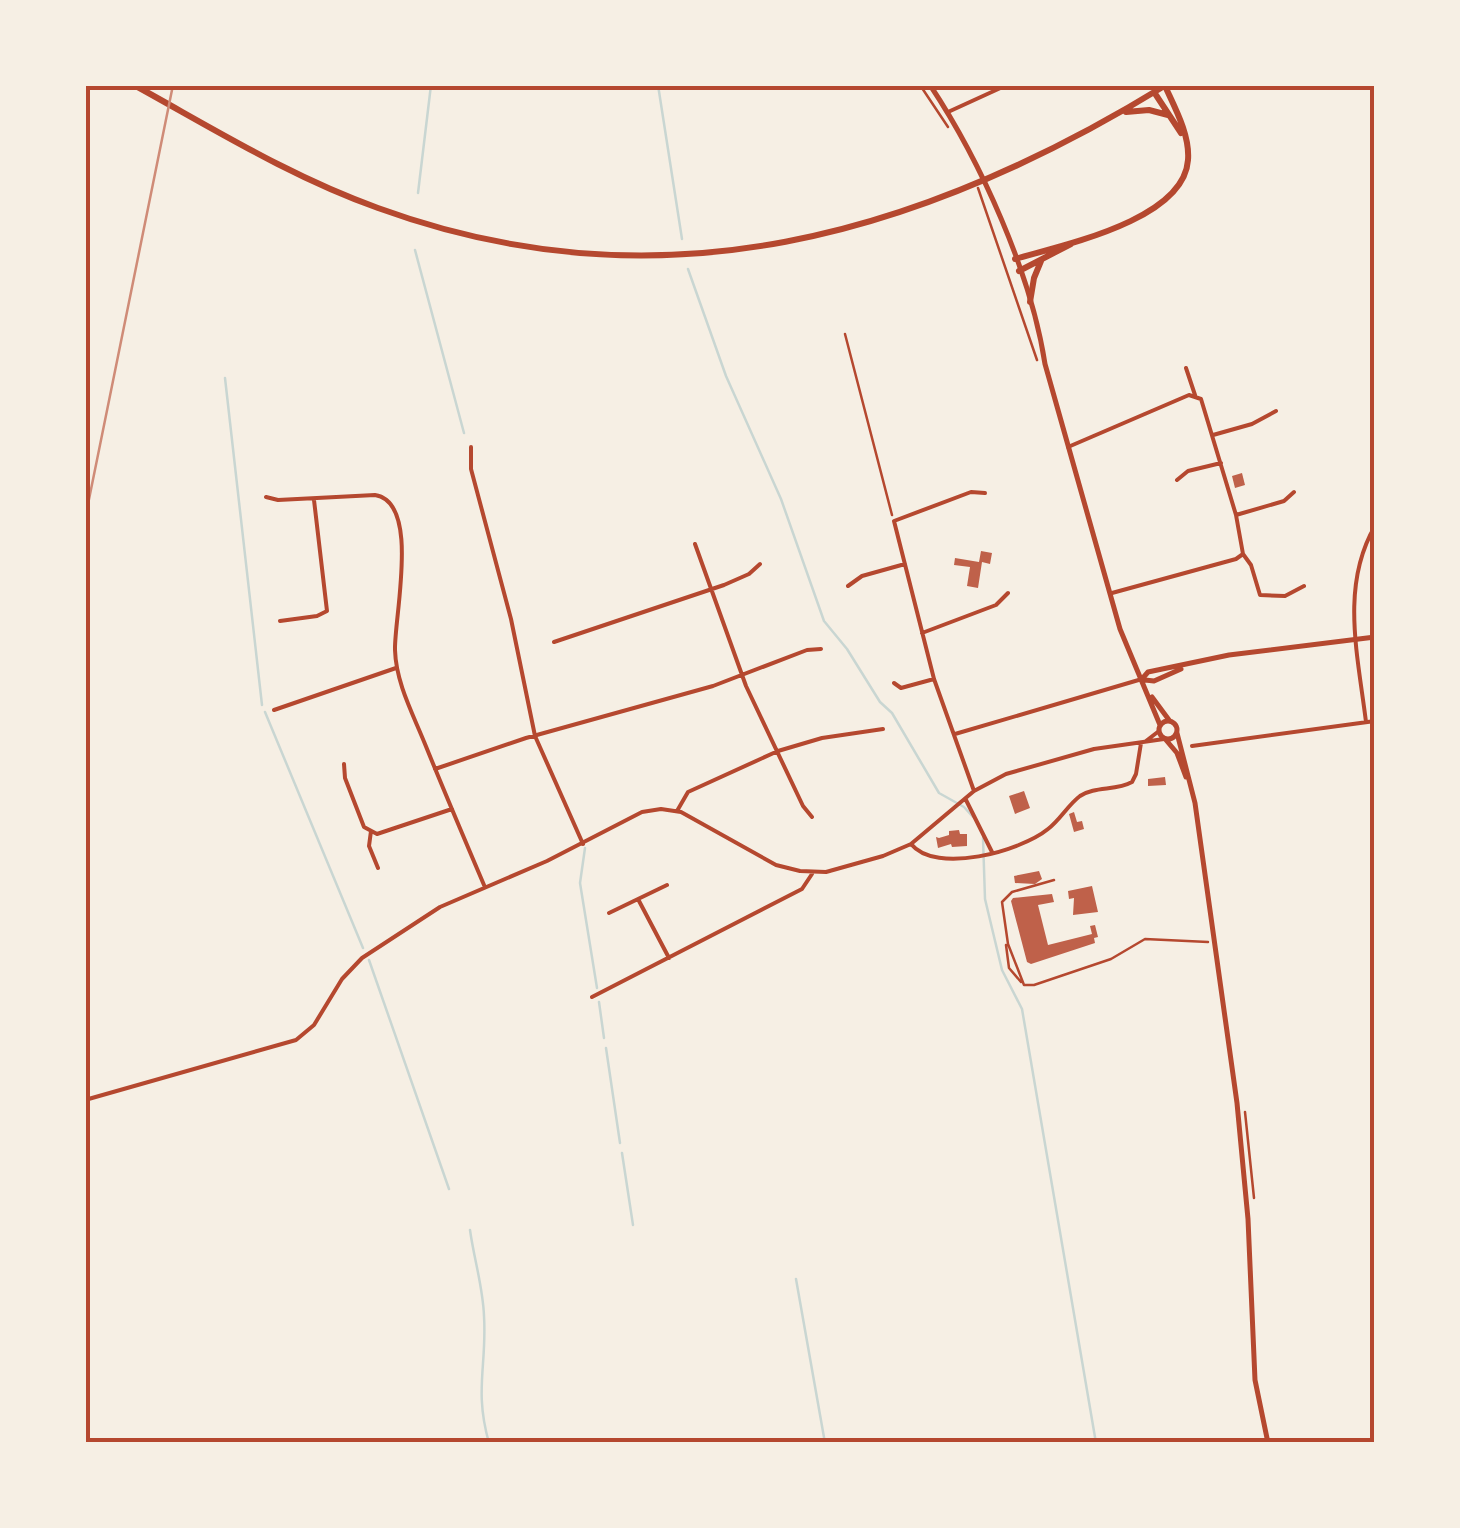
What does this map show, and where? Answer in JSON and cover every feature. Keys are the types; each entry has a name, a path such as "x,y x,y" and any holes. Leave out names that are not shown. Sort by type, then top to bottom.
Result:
{"main road":[{"path":"134,85 288,170 378,208 487,238 573,251 655,254 768,246 864,225 1001,175 1166,85 1188,152 1187,168 1170,198 1144,214 1072,243 1015,259"},
{"path":"1154,92 1184,136"},
{"path":"1120,113 1149,110 1168,115"},
{"path":"1020,270 1072,243"},
{"path":"1030,302 1041,262"}],"street":[{"path":"930,85 948,112 988,193 1020,270 1122,637 1150,695 1176,726 1193,790 1243,1157 1252,1352 1268,1443"},
{"path":"948,112 1007,85"},
{"path":"1186,368 1214,435 1243,552 1260,595 1285,596 1304,586"},
{"path":"1068,448 1184,396 1195,395"},
{"path":"1214,435 1252,424 1276,411"},
{"path":"471,447 471,469 511,619 535,736 583,844"},
{"path":"1177,480 1188,471 1221,463"},
{"path":"974,791 934,679 894,521 971,492 984,492"},
{"path":"1236,516 1284,501 1294,492"},
{"path":"266,497 278,500 376,495 394,505 402,561 396,668 484,886"},
{"path":"280,620 317,616 327,610 314,498"},
{"path":"1366,722 1354,596 1357,569 1375,526"},
{"path":"695,544 742,675 803,806 812,817"},
{"path":"1109,594 1221,563 1243,552"},
{"path":"554,642 712,589 750,574 760,564"},
{"path":"848,586 862,576 905,564"},
{"path":"922,632 996,605 1008,592"},
{"path":"954,735 1142,680 1154,681 1190,664 1229,655 1375,638"},
{"path":"436,768 742,675 807,650 821,649"},
{"path":"274,710 396,668"},
{"path":"894,683 901,688 934,679"},
{"path":"1150,695 1159,728 1183,767 1196,819"},
{"path":"911,844 920,853 938,859 988,853 1045,832 1084,794 1132,782 1141,743 1170,721"},
{"path":"1192,746 1375,721"},
{"path":"677,811 688,792 778,751 822,738 882,729"},
{"path":"85,1100 296,1040 312,1028 357,962 440,907 583,844 642,812 677,811 769,862 813,872 842,868 911,844 974,791 1006,774 1094,749 1165,739 1177,733"},
{"path":"344,764 344,778 364,827 377,834 452,809"},
{"path":"962,803 988,853"},
{"path":"371,830 369,846 378,868"},
{"path":"592,997 802,889 813,872"},
{"path":"609,913 666,885"},
{"path":"638,899 669,958"}],"path":[{"path":"920,85 953,134"},
{"path":"975,182 1039,369"},
{"path":"845,334 894,521"},
{"path":"1054,880 1004,897 1007,940 1022,983 1034,985 1111,960 1144,940 1214,942"}],"building":[{"path":"1242,473 1245,485 1235,488 1232,476"},
{"path":"981,551 992,553 990,564 982,562 978,588 967,586 970,567 954,565 955,558 979,562"},
{"path":"1165,777 1166,785 1148,786 1148,779"},
{"path":"1024,791 1030,808 1015,814 1009,796"},
{"path":"1074,812 1084,829 1074,832 1069,814"},
{"path":"959,830 960,834 967,834 967,846 951,844 938,848 936,837"},
{"path":"1039,871 1042,879 1035,884 1015,883 1014,876"},
{"path":"1092,886 1098,912 1073,915 1074,898 1069,899 1068,891"},
{"path":"1052,894 1054,902 1038,905 1048,945 1092,934 1090,926 1095,925 1098,937 1094,938 1095,943 1031,964 1027,962 1011,901"}],"waterway":[{"path":"418,193 431,85"},
{"path":"658,85 682,239"},
{"path":"415,250 464,433"},
{"path":"688,269 726,376 781,499 824,621 880,702 892,713 939,793 973,817"},
{"path":"225,378 262,705"},
{"path":"265,712 363,948"},
{"path":"983,838 985,899 1002,970 1022,1009 1096,1443"},
{"path":"585,848 580,883 597,988"},
{"path":"369,960 449,1189"},
{"path":"599,1002 604,1038"},
{"path":"606,1048 620,1143"},
{"path":"622,1153 633,1225"},
{"path":"470,1230 483,1305 482,1393 489,1443"},
{"path":"796,1279 825,1443"}],"railway":[{"path":"85,519 173,85"}]}
